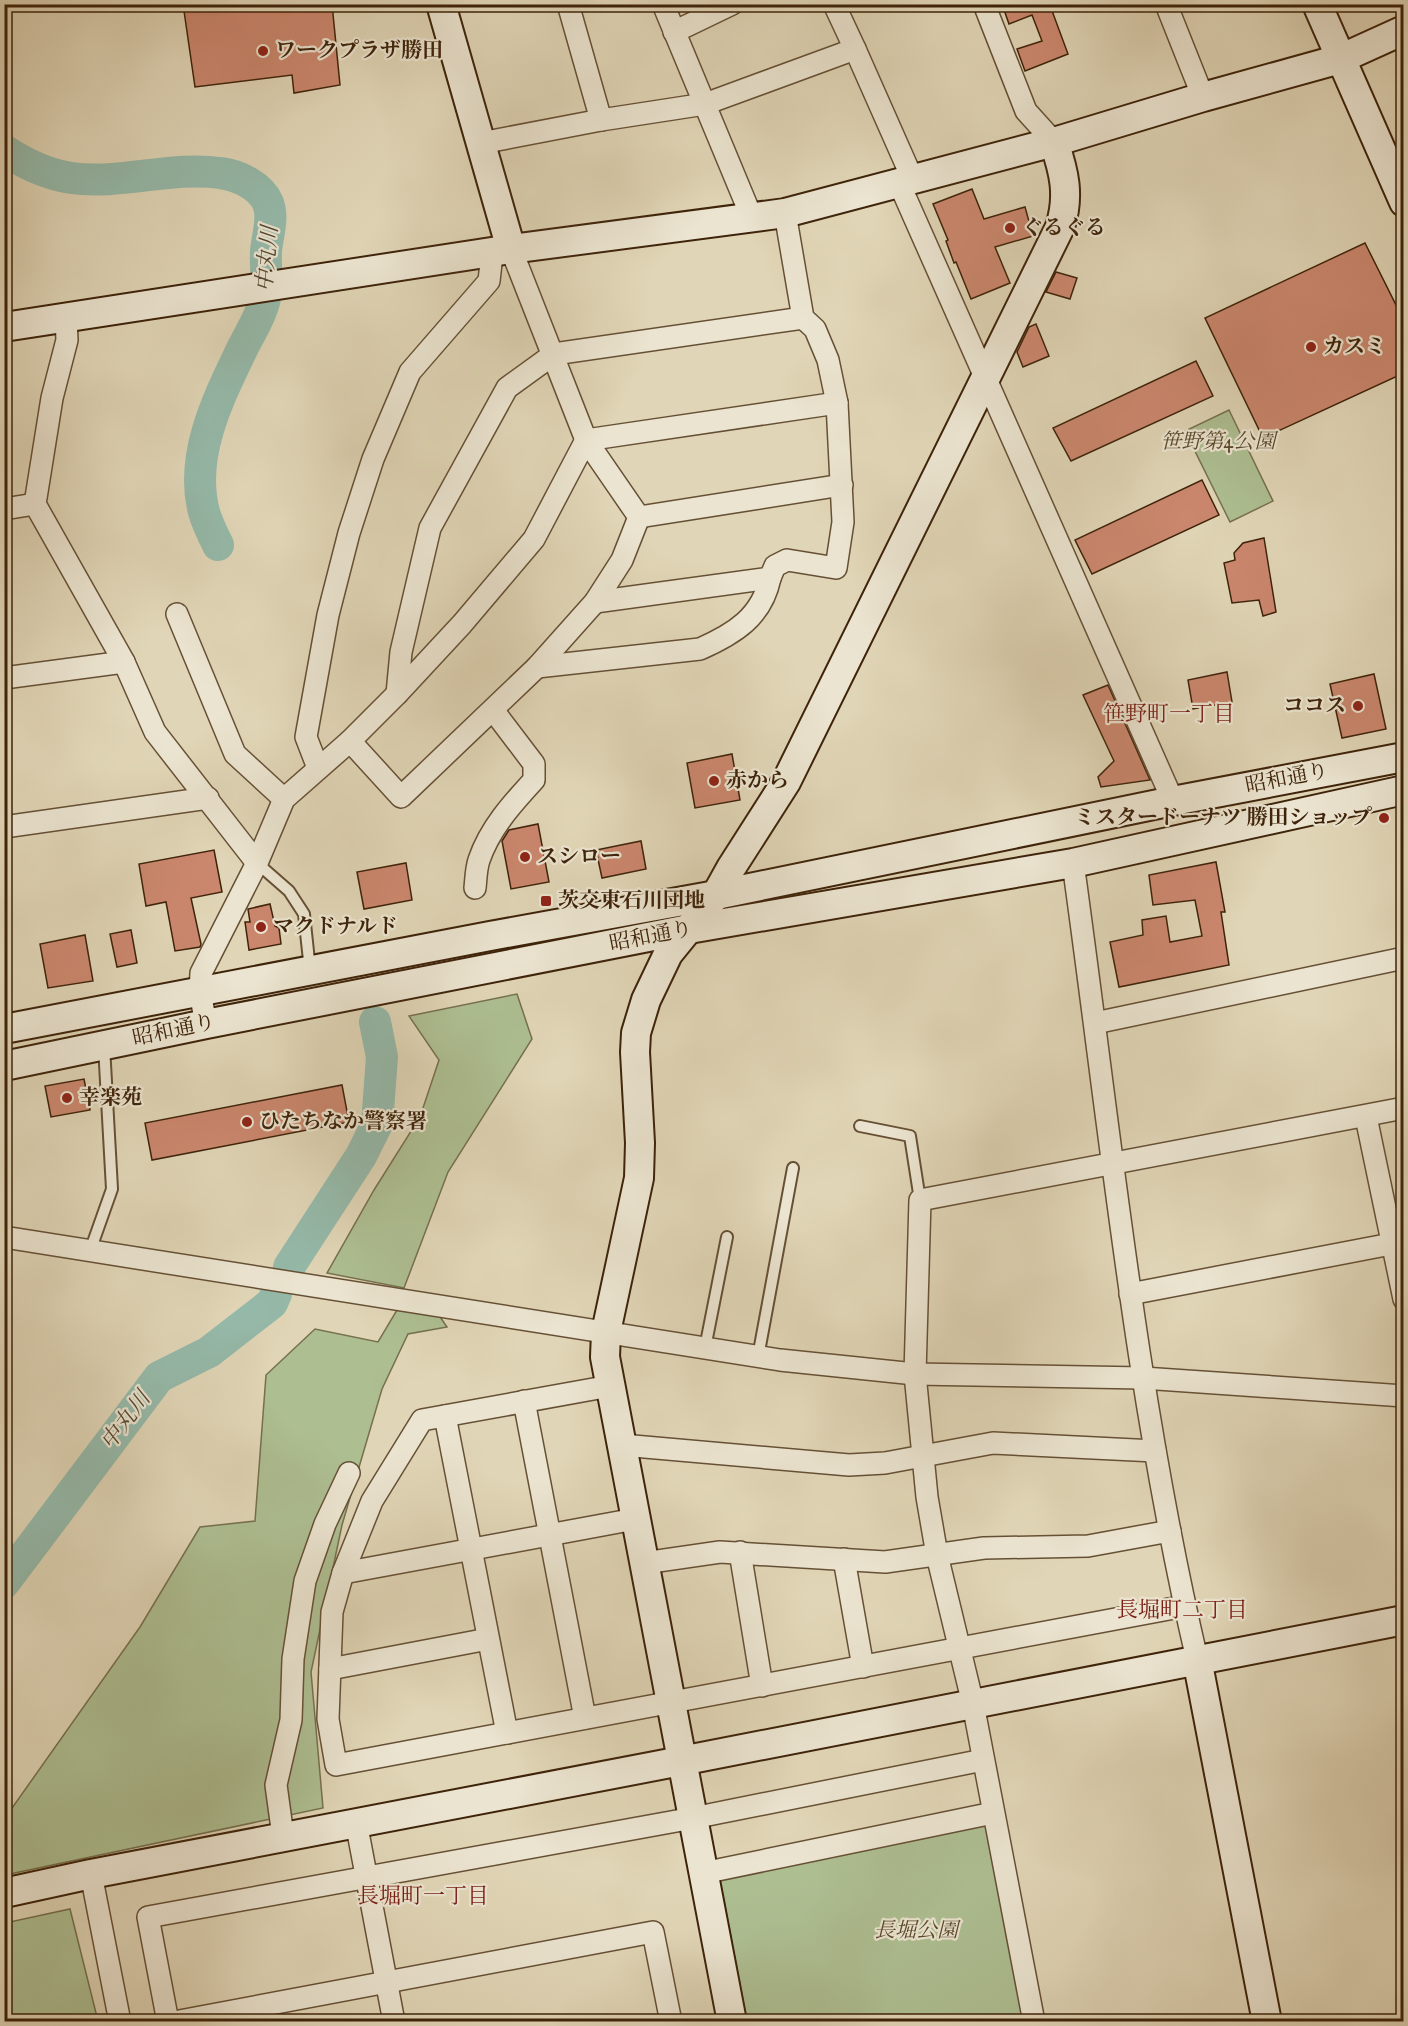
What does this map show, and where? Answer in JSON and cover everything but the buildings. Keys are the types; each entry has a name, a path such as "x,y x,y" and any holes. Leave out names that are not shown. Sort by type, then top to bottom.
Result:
{"street":[{"path":"568,4 601,120"},
{"path":"663,4 752,218"},
{"path":"674,32 732,4"},
{"path":"834,4 855,49 984,378 1173,801"},
{"path":"732,2022 605,1357 606,1332 639,1178 640,1143 635,1082 636,1033 646,1000 668,954 716,895 786,782 1060,226 1065,209 1063,171 1054,142 1026,111 984,4"},
{"path":"1166,4 1203,96"},
{"path":"1317,4 1404,202"},
{"path":"439,5 481,143 502,252 554,354 586,440 639,517"},
{"path":"4,327 502,252 785,213 1054,142 1203,96 1340,59 1404,30"},
{"path":"481,143 601,120 705,104 855,49"},
{"path":"537,667 700,649 721,639 751,618 766,595 775,566 787,560 836,568 843,522 837,403 828,360 815,330 803,318 785,213"},
{"path":"318,768 306,737 328,615 349,532 373,459 410,372 489,280 502,252"},
{"path":"66,318 68,340 52,398 35,504 124,662 155,732 257,863"},
{"path":"397,694 401,652 430,528 507,388 554,354 803,318"},
{"path":"586,440 837,403"},
{"path":"206,1024 200,992 201,974 257,863 284,799 350,741 397,694 462,624 534,539 586,440"},
{"path":"639,517 842,485"},
{"path":"4,509 35,504"},
{"path":"350,741 401,797 537,667 595,602 622,560 639,517"},
{"path":"595,602 770,578"},
{"path":"177,614 235,754 284,799"},
{"path":"4,678 124,662"},
{"path":"475,888 478,862 490,834 508,809 534,780 534,764 493,710"},
{"name":"昭和通り","path":"4,1029 716,895 1173,801 1404,757"},
{"name":"昭和通り","path":"4,1066 689,929 1073,863 1404,790"},
{"path":"4,827 208,798"},
{"path":"1073,863 1130,1294 1155,1451 1267,2022"},
{"path":"1095,1023 1404,958"},
{"path":"1034,2022 973,1704 937,1555 927,1497 915,1374 920,1200 1404,1108"},
{"path":"1366,1117 1404,1299"},
{"path":"4,1237 758,1357 915,1374 1143,1378 1404,1395"},
{"path":"1130,1294 1391,1244"},
{"path":"610,1386 422,1420 372,1501 343,1573 332,1612 328,1719 336,1765 1185,1606"},
{"path":"524,1401 585,1718"},
{"path":"445,1416 507,1733"},
{"path":"622,1445 849,1465 885,1463 993,1443 1155,1451"},
{"path":"284,1836 276,1785 291,1720 293,1659 305,1581 325,1524 349,1473"},
{"path":"343,1573 635,1519"},
{"path":"644,1563 720,1552 885,1562 984,1548 1088,1546 1170,1531"},
{"path":"740,1552 762,1686"},
{"path":"844,1559 863,1667"},
{"path":"4,1893 284,1836 1404,1620"},
{"path":"330,1669 488,1639"},
{"path":"168,2022 148,1917 693,1818 983,1760"},
{"path":"703,1873 993,1813"},
{"path":"356,1822 394,2022"},
{"path":"91,1874 120,2022"},
{"path":"174,2022 386,1980 653,1932 671,2022"}],"lane":[{"path":"257,863 289,891 304,914 310,970"},
{"path":"90,1251 112,1189 104,1046"},
{"path":"860,1126 910,1136 920,1200"},
{"path":"758,1357 793,1168"},
{"path":"705,1348 727,1237"}],"green space":[{"name":"笹野第4公園","path":"1229,410 1273,501 1230,522 1185,431"},
{"path":"517,994 532,1039 448,1172 404,1288 327,1273 374,1190 420,1117 439,1060 409,1016"},
{"path":"434,1308 447,1327 408,1334 382,1389 342,1525 311,1672 323,1808 5,1875 5,1818 140,1627 200,1527 255,1521 266,1375 315,1329 378,1342 397,1310"},
{"name":"長堀公園","path":"989,1824 1027,2021 747,2021 719,1875"},
{"path":"70,1909 98,2021 5,2021 5,1923"}],"waterway":[{"name":"中丸川","path":"4,150 36,168 71,178 90,180 202,171 227,174 241,179 265,197 270,209 270,221 264,302 216,406 203,448 200,469 200,491 204,512 218,545"},
{"name":"中丸川","path":"289,1267 361,1156 377,1124 382,1057 375,1022"},
{"name":"中丸川","path":"4,1583 159,1377 209,1352 272,1303 276,1294"}],"place":[{"name":"ワークプラザ勝田","path":"263,51"},
{"name":"ぐるぐる","path":"1010,228"},
{"name":"カスミ","path":"1311,347"},
{"name":"ココス","path":"1358,706"},
{"name":"赤から","path":"714,781"},
{"name":"ミスタードーナツ 勝田ショップ","path":"1384,818"},
{"name":"スシロー","path":"525,857"},
{"name":"茨交東石川団地","path":"546,901"},
{"name":"マクドナルド","path":"261,927"},
{"name":"幸楽苑","path":"67,1098"},
{"name":"ひたちなか警察署","path":"247,1122"}],"district":[{"name":"笹野町一丁目","path":"1169,715"},
{"name":"長堀町二丁目","path":"1182,1611"},
{"name":"長堀町一丁目","path":"423,1897"}]}
